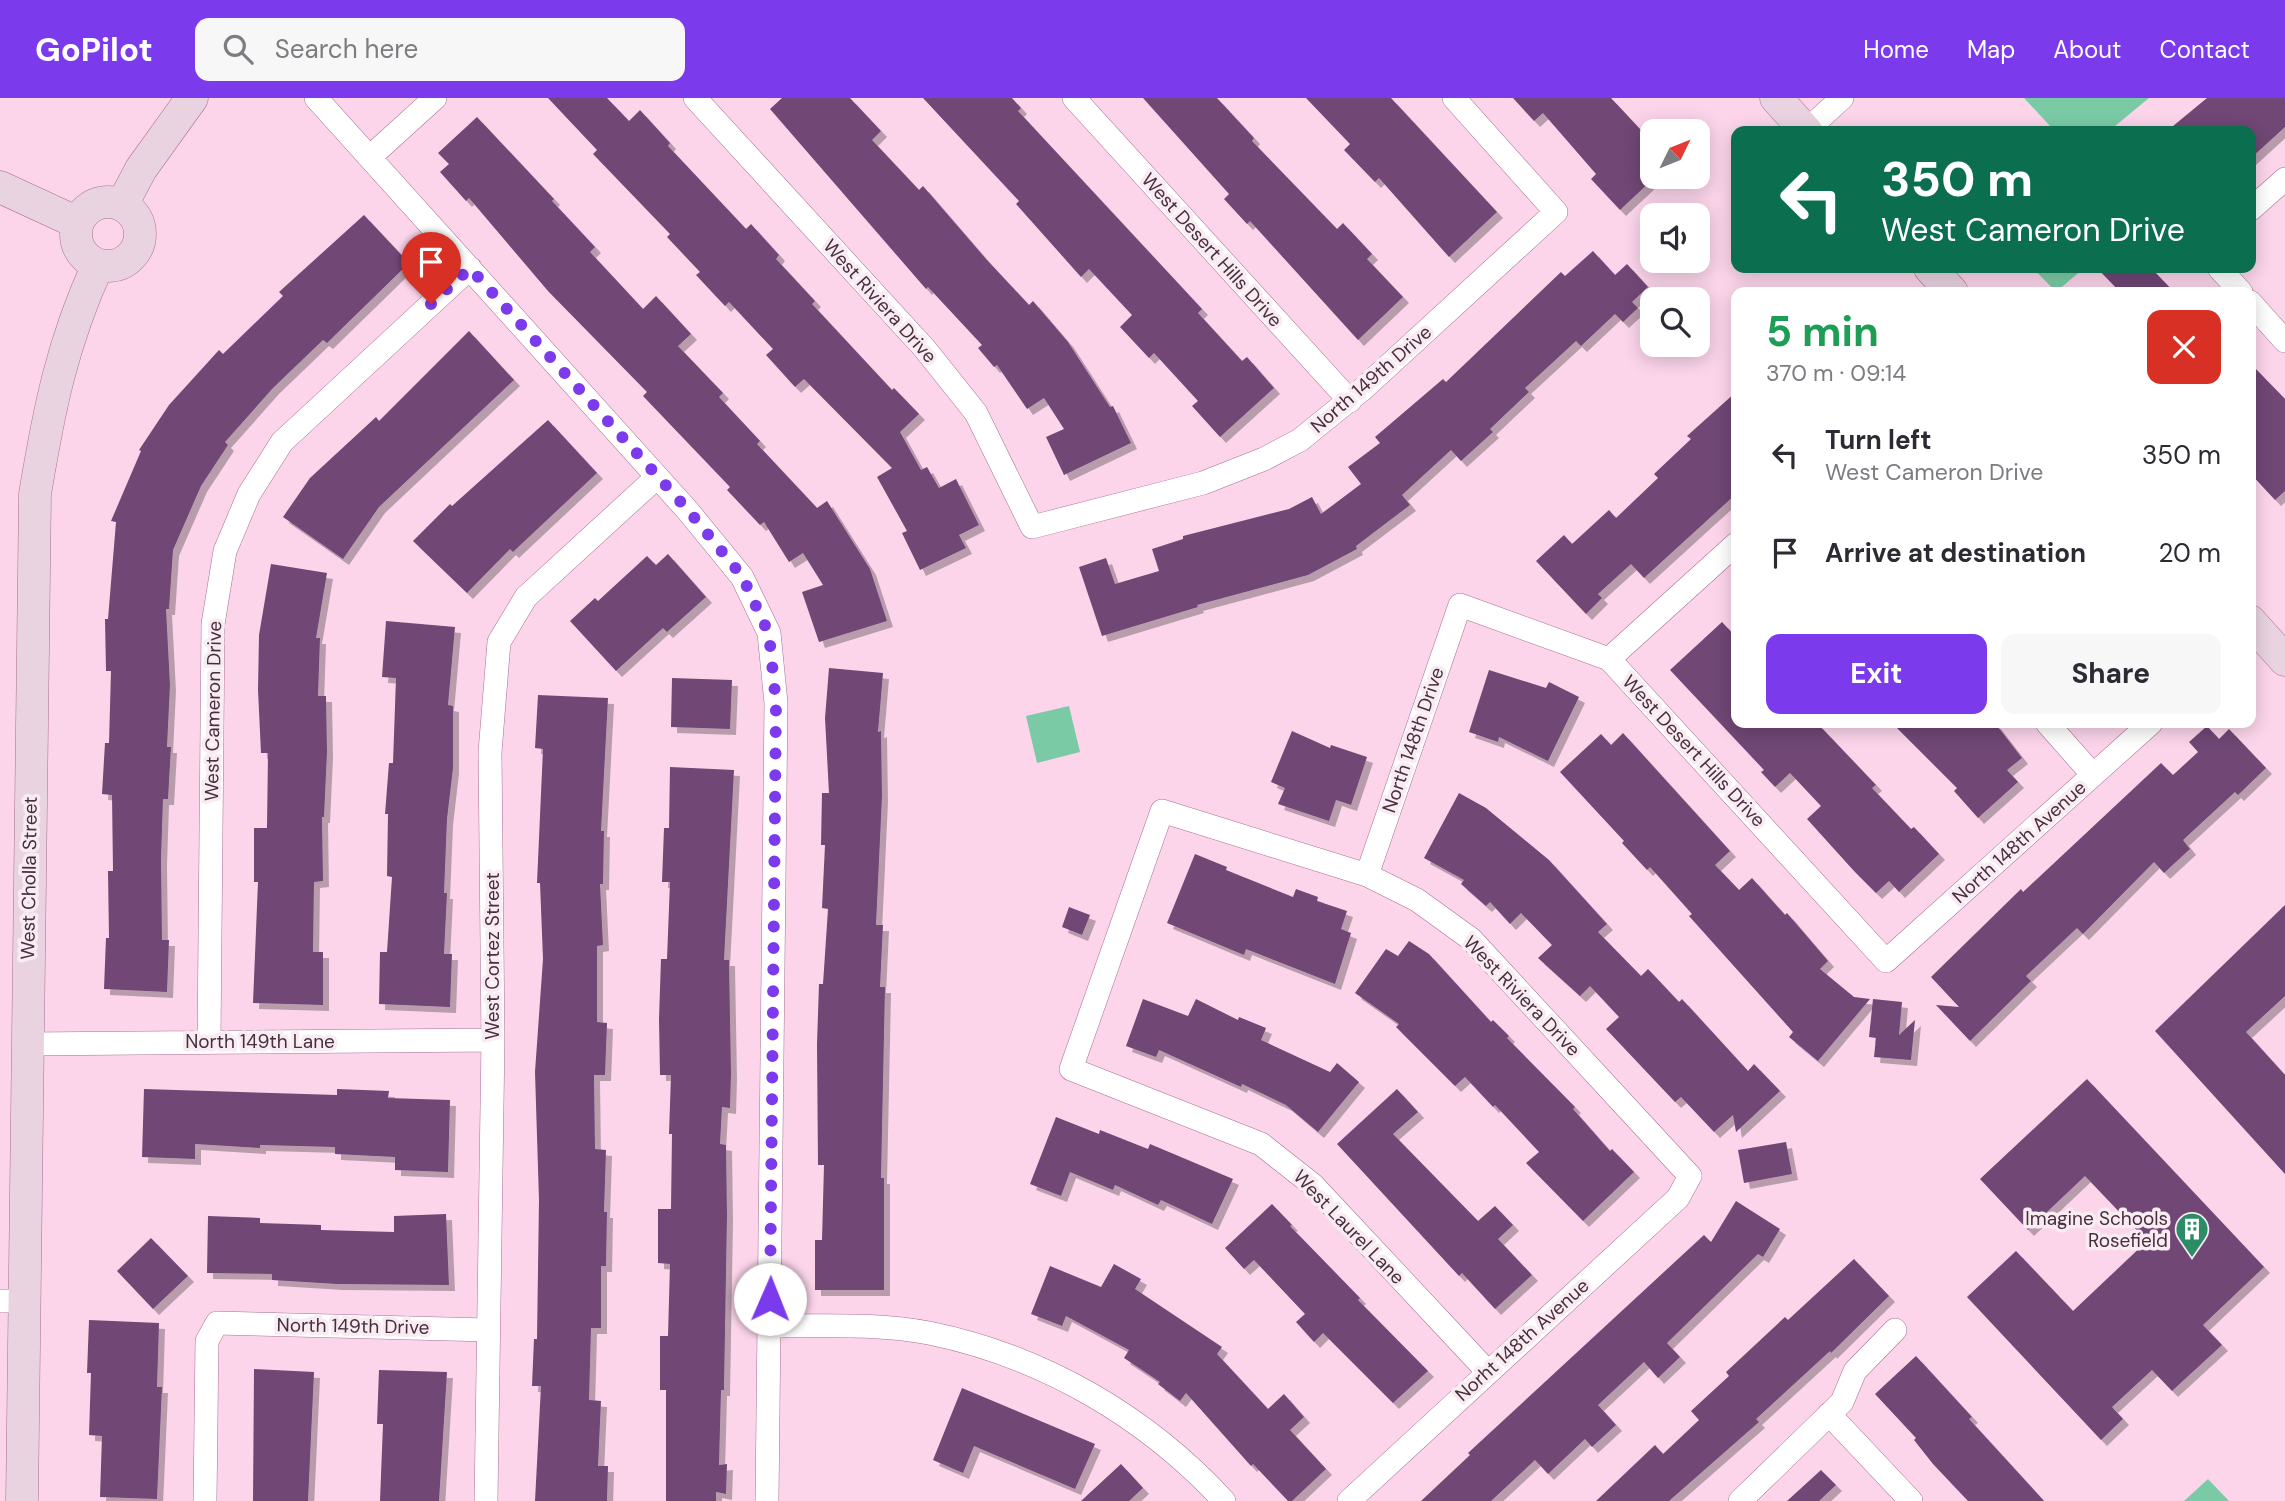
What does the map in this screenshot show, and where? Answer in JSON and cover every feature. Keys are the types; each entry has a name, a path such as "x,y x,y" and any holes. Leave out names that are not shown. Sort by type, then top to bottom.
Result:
{"street":[{"path":"122,205 141,169 191,98"},
{"path":"316,98 657,477 742,576 769,634 776,703 766,1501"},
{"path":"370,157 435,98"},
{"name":"West Riviera Drive","path":"695,98 925,349 976,413 1032,527"},
{"name":"West Desert Hills Drive","path":"1074,98 1350,401"},
{"name":"North 149th Drive","path":"1032,527 1203,483 1264,459 1300,440 1350,401 1556,212 1454,98"},
{"path":"1776,98 1801,126"},
{"path":"1811,126 1842,98"},
{"path":"2256,205 2285,179"},
{"path":"0,187 78,223"},
{"path":"101,202 122,205 137,220 140,240 129,259 109,266 99,265 82,253 77,243 78,223 91,206 101,202"},
{"name":"West Cholla Street","path":"22,1501 12,1301 27,1044 35,495 52,392 78,309 99,265"},
{"name":"West Cameron Drive","path":"209,1041 213,624 225,551 250,494 282,442 470,268"},
{"path":"1935,273 1947,287"},
{"path":"2224,273 2236,287"},
{"path":"2256,309 2285,341"},
{"name":"West Cortez Street","path":"486,1501 493,1040 490,752 499,642 526,597 657,477"},
{"path":"1609,659 1731,549"},
{"name":"West Desert Hills Drive","path":"1460,605 1609,659 1886,961"},
{"name":"North 148th Drive","path":"1367,875 1460,605"},
{"path":"2256,631 2285,660"},
{"path":"2051,728 2093,775"},
{"name":"North 148th Avenue","path":"1886,961 2145,728"},
{"name":"West Riviera Drive","path":"1071,1069 1162,811 1367,875 1417,900 1471,939 1690,1175"},
{"name":"North 149th Lane","path":"27,1044 493,1040"},
{"name":"West Laurel Lane","path":"1071,1069 1261,1144 1313,1185 1487,1371"},
{"name":"Norht 148th Avenue","path":"1349,1501 1487,1371 1678,1198 1690,1175"},
{"name":"North 149th Drive","path":"205,1501 207,1341 217,1323 488,1330"},
{"path":"770,1326 864,1327 928,1333 1000,1351 1068,1381 1135,1420 1224,1501"},
{"path":"1740,1501 1842,1402 1855,1371 1895,1331"},
{"path":"1829,1414 1911,1501"}],"green space":[{"path":"2024,98 2149,98 2115,126 2050,126"},
{"path":"2038,273 2078,273 2062,287 2051,287"},
{"path":"1069,706 1080,752 1037,763 1026,716"},
{"path":"2208,1479 2229,1501 2184,1501"}],"building":[{"path":"548,98 607,98 629,121 640,110 670,143 668,146 746,229 751,224 779,255 776,259 815,301 812,304 892,390 894,388 919,414 900,432 921,470 927,467 939,488 956,479 979,525 959,535 966,548 920,570 902,533 907,531 877,477 892,468 804,379 795,387 766,355 773,349 729,302 725,306 696,275 700,272 667,237 670,234 593,154 597,150"},
{"path":"782,98 850,98 881,131 872,140 919,190 923,186 986,259 1029,305 1033,301 1068,342 1110,407 1113,406 1131,443 1064,475 1046,437 1064,429 1044,398 1027,409 997,365 994,367 978,348 982,345 928,287 926,289 770,109"},
{"path":"923,98 1012,98 1021,108 1018,111 1202,309 1198,313 1242,361 1247,357 1274,388 1220,437 1192,406 1198,401 1154,353 1149,358 1120,327 1132,315 1089,269 1081,277 1016,204 1019,201"},
{"path":"1143,98 1217,98 1254,138 1252,141 1337,229 1343,223 1372,254 1367,259 1403,297 1358,340 1250,221 1247,224 1224,199 1229,194"},
{"path":"1306,98 1391,98 1497,212 1449,257 1379,178 1375,182 1344,150 1350,144"},
{"path":"1513,98 1611,98 1640,129 1640,189 1642,189 1620,210 1591,179 1596,174 1543,113 1534,121"},
{"path":"2207,98 2285,98 2285,127 2256,154 2256,126 2173,126"},
{"path":"477,117 554,199 552,201 595,247 590,252 643,309 656,296 691,334 678,346 723,393 719,397 760,441 757,444 817,508 827,501 870,569 887,621 819,642 802,592 823,585 803,553 789,562 764,522 760,525 727,490 730,487 643,396 647,392 548,291 469,198 466,201 440,172 449,164 438,153"},
{"path":"364,215 409,263 327,343 323,340 273,388 225,442 228,445 201,486 173,550 169,609 166,609 170,685 167,747 171,747 168,799 163,799 161,859 162,940 169,940 167,992 104,989 106,938 109,938 108,871 113,871 112,795 102,794 105,743 109,743 111,671 106,671 105,619 108,619 116,522 111,521 141,451 139,450 169,405 219,350 223,354 283,296 279,292"},
{"path":"1593,251 1615,275 1627,264 1648,287 1640,287 1640,294 1632,302 1638,308 1623,322 1615,314 1581,346 1576,341 1525,388 1529,392 1490,429 1493,432 1461,461 1451,450 1402,495 1410,505 1356,546 1357,549 1308,575 1197,605 1198,607 1102,636 1079,567 1106,558 1115,584 1159,571 1152,549 1183,539 1183,536 1289,509 1312,497 1321,514 1361,484 1348,467 1380,443 1375,437 1443,379 1446,382 1561,272 1565,276"},
{"path":"2102,273 2156,273 2169,287 2115,287"},
{"path":"469,331 514,380 379,507 343,559 283,517 310,478 376,417 379,421"},
{"path":"2256,369 2285,399 2285,491 2275,500 2256,479"},
{"path":"1731,396 1731,499 1644,578 1631,564 1598,594 1602,598 1586,614 1536,561 1564,535 1572,544 1609,510 1616,518 1658,478 1654,474 1691,439 1687,436"},
{"path":"548,420 597,473 513,552 510,549 467,593 413,541 450,504 452,506"},
{"path":"668,554 706,597 667,632 663,628 616,671 570,621 595,598 598,601 647,556 656,565"},
{"path":"271,564 327,573 316,638 320,638 318,696 326,696 327,752 322,817 323,881 314,882 313,952 323,952 323,1005 253,1003 258,882 254,882 254,828 267,828 268,753 261,753 259,635"},
{"path":"386,621 455,627 448,705 453,706 453,768 447,819 444,893 447,893 444,954 452,954 450,1007 379,1004 380,952 387,952 392,877 387,876 388,814 385,814 389,763 393,763 396,678 382,677"},
{"path":"1722,622 1731,632 1731,728 1822,728 1876,785 1872,788 1939,854 1899,892 1889,881 1876,893 1807,819 1821,806 1790,773 1775,787 1761,772 1764,770 1670,670"},
{"path":"829,668 883,673 878,732 881,731 882,796 876,925 883,925 880,987 885,987 881,1178 884,1178 884,1290 815,1290 815,1240 822,1240 824,1165 818,1165 817,1044 819,984 823,984 828,909 822,908 825,845 821,845 822,793 829,793 825,718"},
{"path":"1489,670 1546,688 1549,682 1579,697 1548,761 1499,737 1498,742 1469,732"},
{"path":"672,678 732,680 730,729 671,727"},
{"path":"538,695 608,698 601,831 604,831 603,884 600,884 603,945 597,946 597,1022 607,1023 605,1075 594,1075 595,1149 606,1150 606,1266 601,1266 601,1328 591,1328 589,1400 601,1401 598,1466 608,1466 607,1501 535,1501 541,1386 532,1386 534,1339 537,1339 539,1200 535,1072 543,959 540,883 537,883 543,749 535,748"},
{"path":"1897,728 1999,728 2022,758 2007,770 2018,782 1978,818 1954,791 1957,788"},
{"path":"2205,728 2209,728 2219,739 2229,729 2266,768 2238,795 2235,792 2183,840 2190,849 2164,873 2154,862 2083,934 2077,928 2026,976 2031,981 1970,1041 1936,1005 1959,1007 1931,977 2021,889 2023,892 2161,763 2173,775 2198,752 2189,742"},
{"path":"1292,731 1330,748 1331,745 1367,757 1351,805 1336,800 1329,821 1278,804 1285,788 1271,782"},
{"path":"1623,733 1730,851 1715,865 1739,890 1752,878 1785,915 1787,913 1828,961 1820,969 1854,997 1870,999 1818,1061 1789,1037 1793,1032 1689,916 1692,914 1650,867 1647,870 1560,772 1601,734 1611,745"},
{"path":"670,767 734,770 724,960 729,960 730,1108 722,1107 720,1144 726,1145 727,1215 724,1390 721,1390 719,1465 727,1464 726,1494 716,1492 716,1501 666,1501 666,1390 660,1390 660,1336 668,1336 670,1264 658,1263 658,1209 671,1209 672,1134 669,1134 671,1075 660,1075 659,1019 661,959 667,959 670,882 662,882 664,828 669,828"},
{"path":"1459,793 1486,808 1549,860 1607,924 1598,932 1641,976 1648,969 1679,1002 1682,999 1748,1071 1754,1064 1780,1091 1736,1132 1733,1115 1714,1132 1681,1097 1675,1102 1606,1029 1619,1017 1590,986 1580,996 1538,958 1552,945 1521,913 1510,924 1490,902 1486,906 1461,884 1464,880 1424,858"},
{"path":"1195,854 1227,867 1226,870 1293,897 1296,889 1318,897 1317,901 1347,911 1341,929 1351,933 1335,984 1246,949 1244,955 1167,923"},
{"path":"2285,905 2285,996 2246,1032 2285,1075 2285,1174 2155,1031"},
{"path":"1069,907 1090,915 1082,935 1062,927"},
{"path":"1409,941 1429,954 1491,1022 1493,1020 1509,1036 1507,1038 1575,1107 1573,1109 1610,1151 1612,1149 1634,1172 1583,1221 1526,1163 1539,1152 1495,1105 1493,1107 1465,1077 1455,1086 1396,1027 1399,1024 1355,993 1386,949 1398,956"},
{"path":"1143,999 1188,1016 1196,999 1238,1020 1239,1017 1266,1028 1261,1040 1330,1072 1337,1063 1359,1082 1318,1132 1286,1105 1242,1084 1241,1087 1159,1050 1156,1057 1126,1046"},
{"path":"1873,999 1902,1002 1899,1035 1915,1020 1911,1060 1874,1057 1876,1038 1869,1037"},
{"name":"Imagine Schools Rosefield","path":"2087,1079 2264,1267 2203,1325 2222,1345 2172,1391 2152,1370 2112,1407 2123,1419 2101,1440 1967,1297 2016,1251 2073,1311 2147,1241 2085,1176 2028,1230 1980,1179"},
{"path":"144,1089 337,1095 337,1089 389,1091 388,1098 450,1100 448,1172 395,1170 395,1157 335,1154 335,1147 260,1145 260,1148 195,1144 195,1159 142,1157"},
{"path":"1397,1089 1418,1112 1393,1134 1478,1221 1495,1206 1513,1225 1498,1239 1532,1275 1495,1309 1462,1273 1459,1276 1337,1144"},
{"path":"1056,1117 1099,1134 1100,1130 1148,1149 1150,1144 1233,1179 1212,1224 1161,1200 1158,1205 1115,1185 1113,1190 1070,1172 1061,1196 1030,1184"},
{"path":"1786,1142 1792,1174 1744,1183 1738,1150"},
{"path":"1736,1201 1780,1229 1763,1257 1758,1254 1667,1343 1680,1357 1658,1378 1644,1362 1598,1405 1616,1425 1592,1447 1585,1439 1548,1474 1535,1460 1491,1501 1421,1501 1470,1455 1468,1453 1704,1235 1711,1242"},
{"path":"1272,1204 1360,1298 1358,1300 1428,1371 1393,1403 1323,1333 1314,1342 1296,1322 1305,1314 1254,1260 1244,1269 1225,1248"},
{"path":"446,1214 449,1285 337,1284 272,1280 272,1274 207,1273 208,1216 260,1218 260,1223 321,1225 321,1230 394,1232 394,1216"},
{"path":"151,1238 188,1276 153,1309 117,1271"},
{"path":"1854,1259 1889,1296 1831,1353 1830,1351 1756,1419 1759,1422 1669,1501 1596,1501 1655,1445 1663,1454 1699,1420 1691,1411 1729,1376 1726,1372 1785,1317 1788,1320"},
{"path":"1114,1264 1141,1279 1135,1289 1222,1347 1217,1354 1268,1409 1284,1394 1304,1417 1290,1430 1326,1469 1292,1501 1288,1501 1253,1464 1251,1466 1186,1393 1180,1401 1158,1384 1160,1382 1124,1358 1129,1350 1066,1316 1062,1326 1031,1314 1050,1266 1101,1287"},
{"path":"89,1320 159,1323 157,1387 162,1387 157,1499 100,1497 102,1436 89,1435"},
{"path":"1916,1356 2044,1501 1968,1501 1933,1464 1914,1440 1916,1438 1875,1394"},
{"path":"254,1369 314,1372 308,1501 253,1501"},
{"path":"379,1370 447,1372 439,1501 380,1501 383,1424 377,1424"},
{"path":"962,1388 1095,1444 1075,1489 974,1446 963,1473 933,1460"},
{"path":"1121,1464 1143,1488 1129,1501 1081,1501"},
{"path":"1821,1470 1836,1485 1819,1501 1787,1501"}],"place":[{"name":"Imagine Schools Rosefield","path":"2192,1259"}],"route":[{"path":"431,304 470,268 688,510 742,576 769,634 776,703 770,1299"}]}
